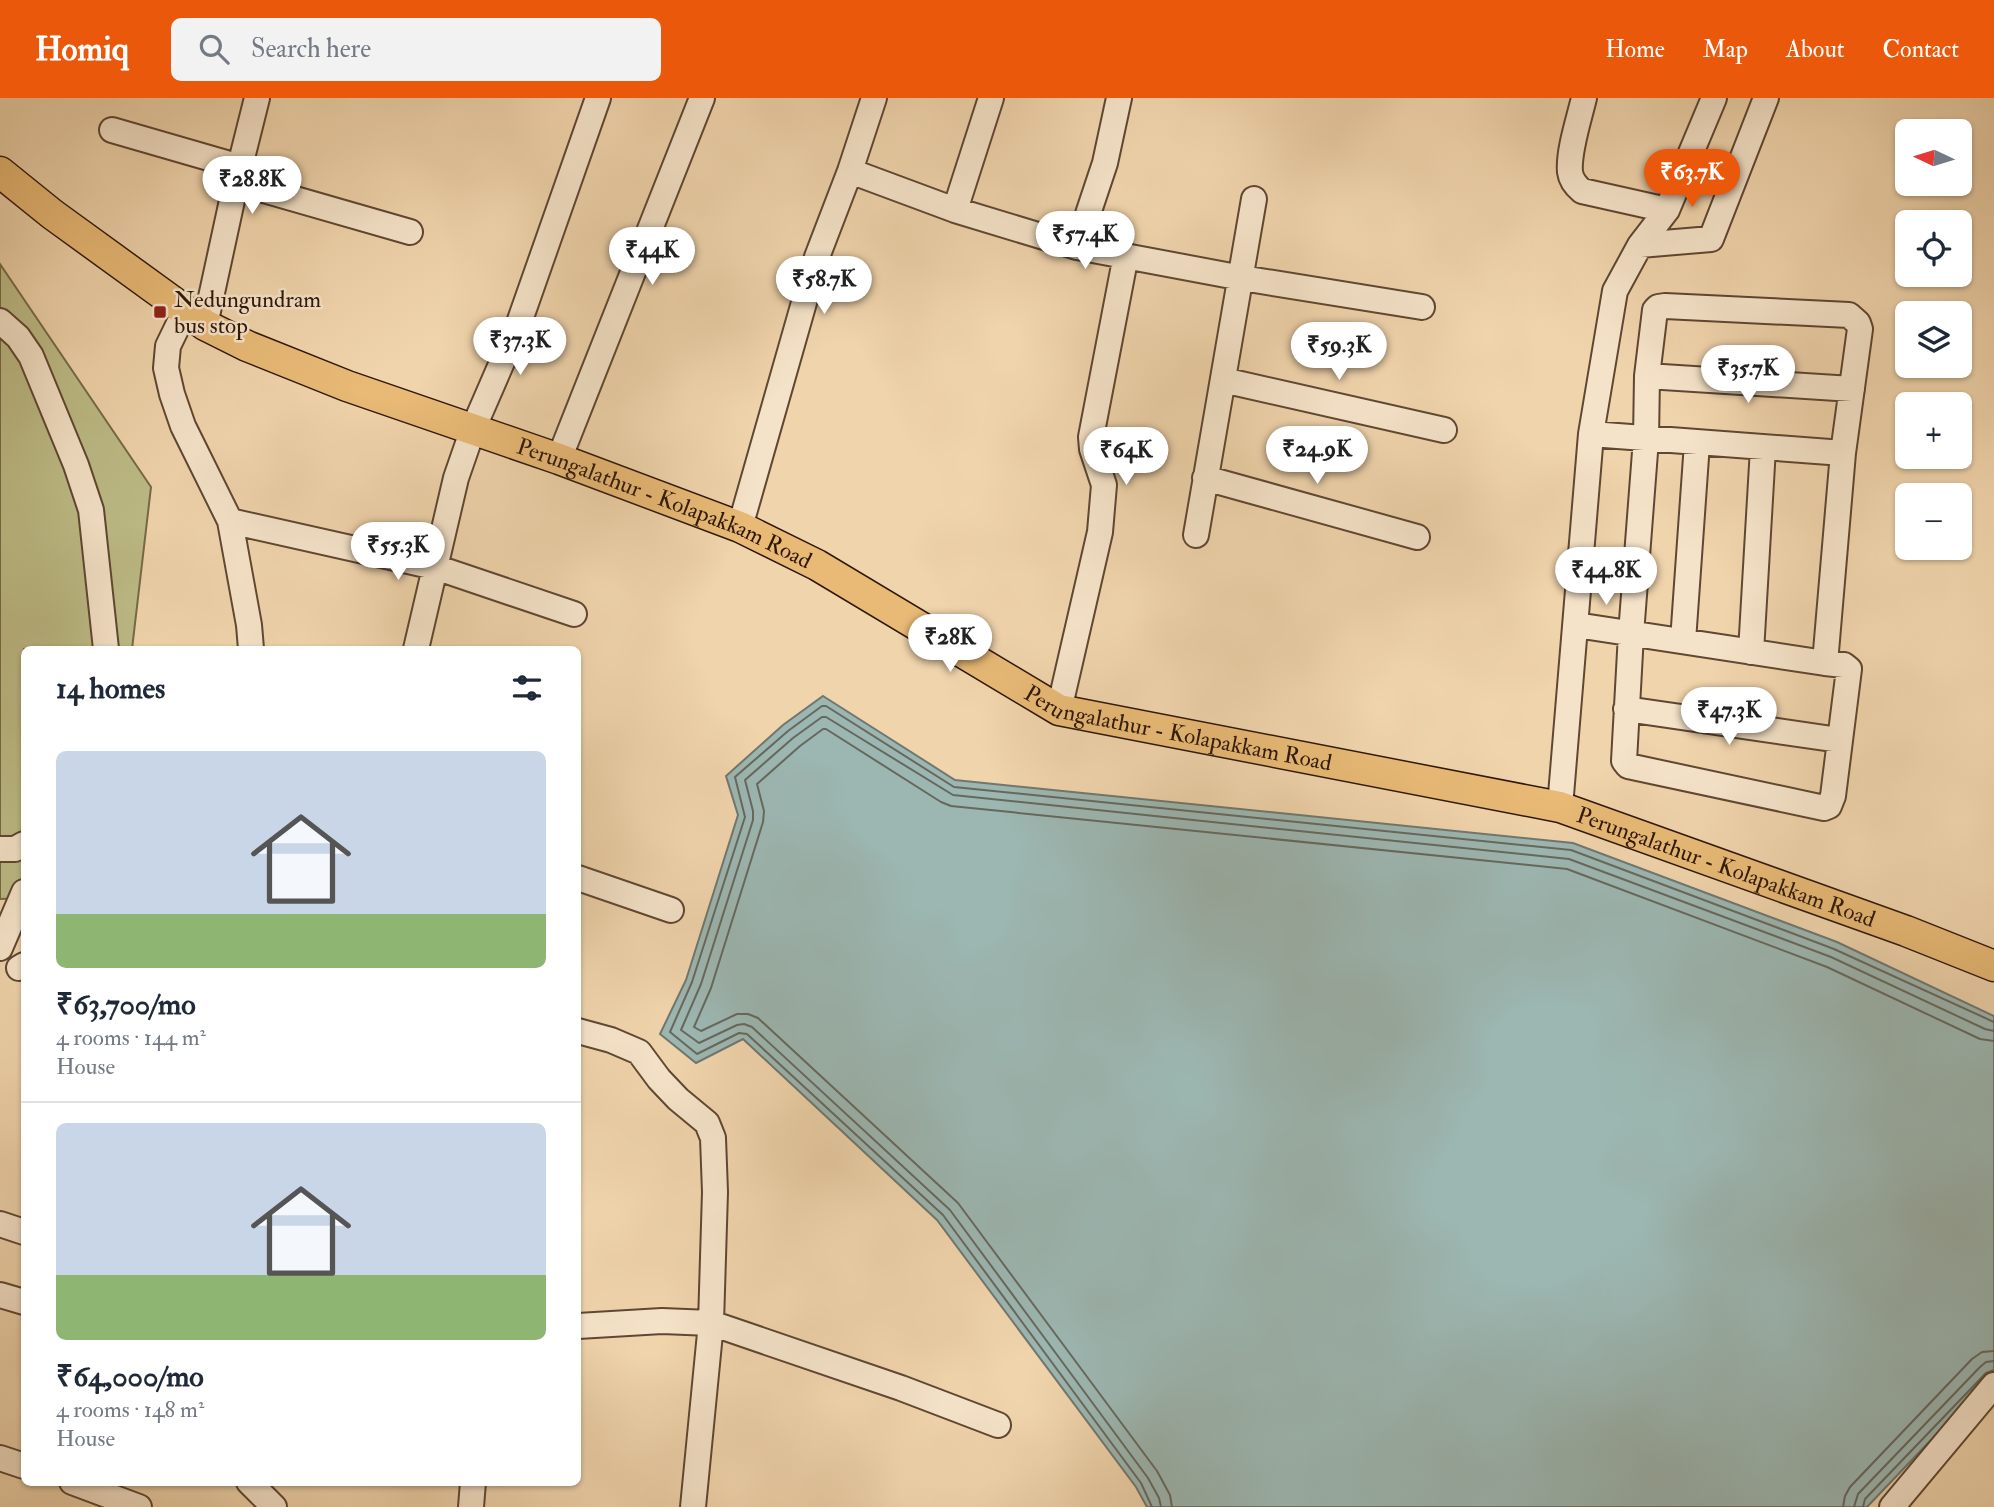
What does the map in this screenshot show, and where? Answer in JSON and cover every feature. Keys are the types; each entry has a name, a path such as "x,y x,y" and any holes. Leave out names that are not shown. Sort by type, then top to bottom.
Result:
{"main road":[{"name":"Perungalathur - Kolapakkam Road","path":"0,172 52,214 195,317 247,346 347,386 559,459 740,527 817,565 1059,710 1560,807 1906,931 1994,966"}],"street":[{"path":"251,646 230,521 183,426 166,368 167,346 195,317 238,175 257,98"},
{"path":"417,646 456,478 473,429 519,323 598,98"},
{"path":"559,459 702,98"},
{"path":"740,527 817,257 874,98"},
{"path":"954,210 991,98"},
{"path":"1077,247 1105,163 1119,98"},
{"path":"1584,98 1570,162 1570,174 1575,185 1582,191 1667,210"},
{"path":"1560,807 1591,434 1615,291 1640,245 1667,210 1714,98"},
{"path":"1640,245 1711,239 1766,98"},
{"path":"112,130 410,232"},
{"path":"850,171 954,210 1077,247 1242,278 1422,307"},
{"path":"1196,536 1254,199"},
{"path":"1059,710 1100,532 1104,485 1092,449 1091,437 1126,255"},
{"path":"1576,625 1630,634 1825,663 1844,665 1849,669 1832,802 1824,808 1628,766 1624,761 1630,634 1653,316 1658,307 1849,315 1858,323 1860,329 1843,453 1825,663"},
{"path":"0,321 18,337 31,356 80,476 90,510 106,646"},
{"path":"1647,376 1852,389"},
{"path":"1223,380 1444,430"},
{"path":"1591,434 1843,453"},
{"path":"1683,641 1697,443"},
{"path":"1751,652 1763,448"},
{"path":"1205,478 1417,537"},
{"path":"230,521 435,567 574,614"},
{"path":"1626,709 1839,740"},
{"path":"0,849 15,849 21,846"},
{"path":"581,879 671,911"},
{"path":"0,948 21,899"},
{"path":"581,1032 611,1040 639,1052 678,1099 707,1123 713,1138 715,1192 711,1323 693,1507"},
{"path":"0,1224 21,1231"},
{"path":"0,1295 21,1301"},
{"path":"581,1326 662,1321 711,1323 901,1388 998,1425"},
{"path":"1892,1507 1994,1385"},
{"path":"0,1458 21,1465"},
{"path":"83,1486 139,1507"},
{"path":"253,1486 274,1507"},
{"path":"471,1507 473,1486"}],"shaded area":[{"path":"0,264 151,487 132,646 21,646 21,898 0,899"}],"water":[{"path":"823,696 955,780 1573,843 1837,942 1994,1016 1994,1374 1867,1507 1147,1507 1136,1487 937,1220 743,1039 696,1063 660,1034 686,980 738,815 726,776 783,725"}],"place":[{"name":"Nedungundram bus stop","path":"160,312"}]}
